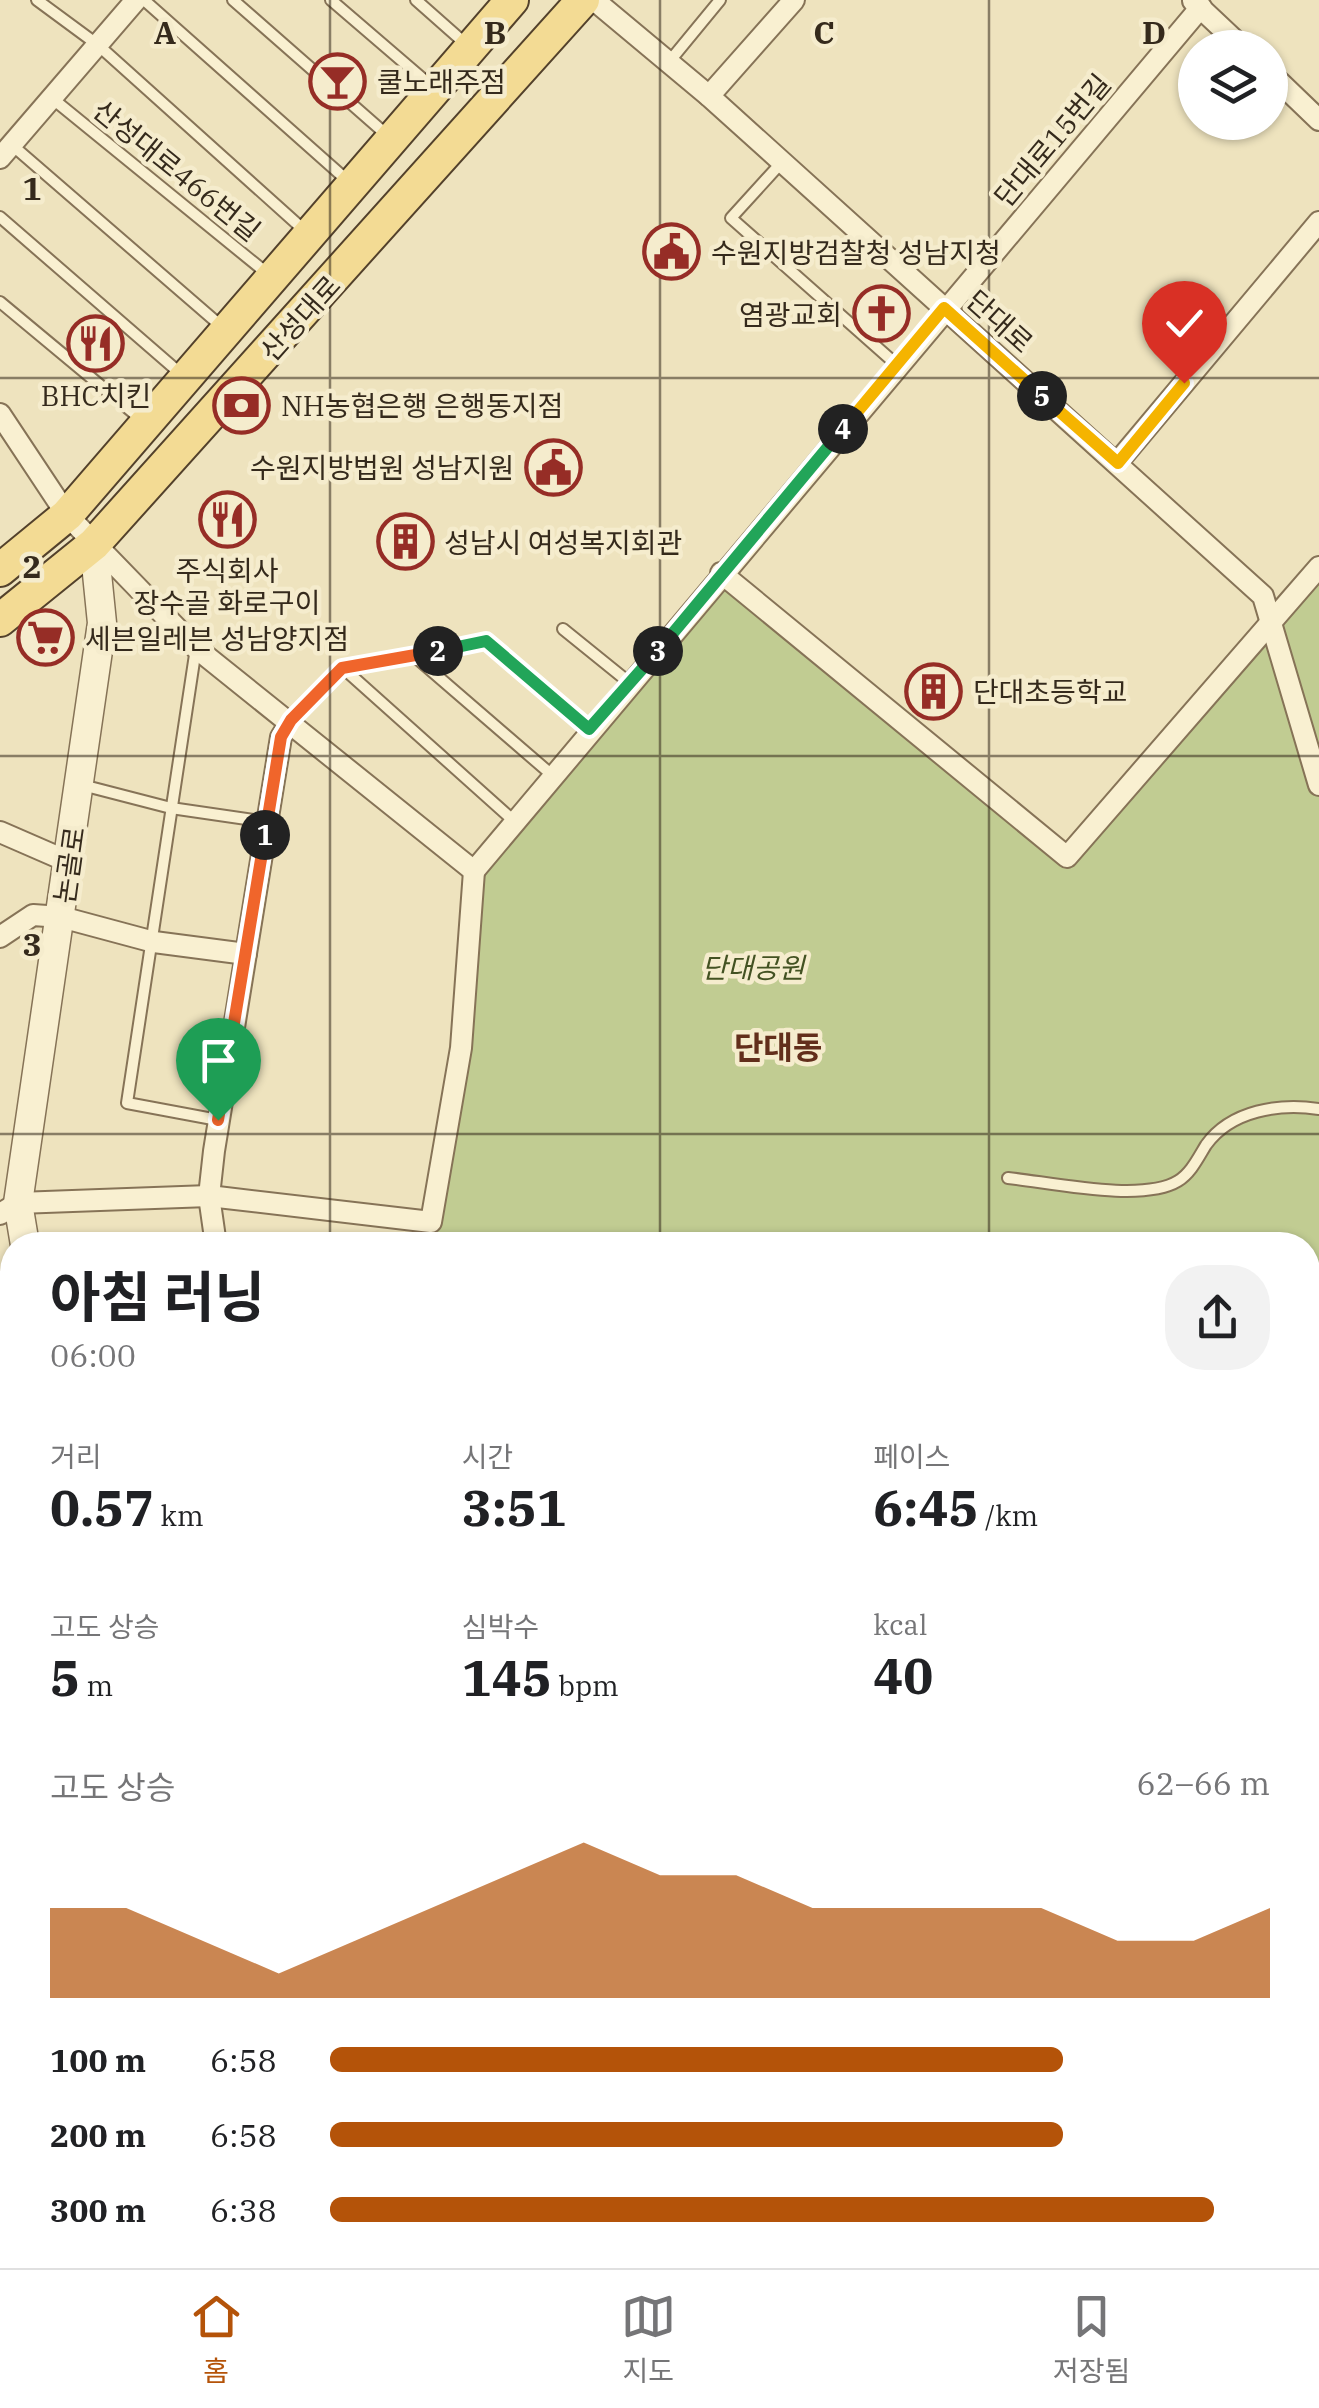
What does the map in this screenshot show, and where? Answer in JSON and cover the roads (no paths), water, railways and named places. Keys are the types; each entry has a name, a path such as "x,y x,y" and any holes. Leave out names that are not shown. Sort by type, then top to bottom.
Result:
{"main road":[{"name":"산성대로","path":"0,620 94,544 583,0"},
{"name":"산성대로","path":"0,570 67,515 511,1"}],"street":[{"path":"6,152 140,0"},
{"name":"단대로","path":"594,0 709,96 1263,596 1319,784"},
{"path":"709,96 794,0"},
{"path":"1196,4 1224,30"},
{"name":"단대로15번길","path":"474,871 1196,4"},
{"path":"1288,90 1319,120"},
{"path":"1118,463 1319,222"},
{"path":"0,414 67,515 196,648 291,720 474,871 461,1048 431,1222 209,1196 9,1208"},
{"name":"논골로","path":"19,1232 9,1208 62,917 102,623 94,544"},
{"path":"722,573 1068,857 1319,567"},
{"path":"214,1232 209,1196 218,1120 281,737 291,720"},
{"path":"0,832 69,862"},
{"path":"0,937 33,916 62,917 154,942 246,954"}],"lane":[{"path":"37,0 98,45 310,234"},
{"path":"140,0 352,185"},
{"path":"233,0 392,140"},
{"path":"332,0 435,89"},
{"path":"416,0 471,49"},
{"path":"669,62 720,0"},
{"name":"산성대로466번길","path":"53,98 272,277"},
{"path":"6,152 225,330"},
{"path":"782,162 731,218 896,365"},
{"path":"0,217 188,379"},
{"path":"0,302 146,424"},
{"path":"564,629 631,684"},
{"path":"291,720 342,668 486,641 589,729"},
{"path":"196,648 127,1103 218,1120"},
{"path":"413,655 552,775"},
{"path":"342,668 514,820"},
{"path":"81,785 171,808 267,822"},
{"path":"1008,1178 1136,1190 1163,1186 1178,1181 1194,1166 1210,1140 1252,1112 1273,1106 1319,1108"}],"place":[{"name":"쿨노래주점","path":"338,81"},
{"name":"수원지방검찰청 성남지청","path":"672,252"},
{"name":"염광교회","path":"881,314"},
{"name":"BHC치킨","path":"96,344"},
{"name":"NH농협은행 은행동지점","path":"242,405"},
{"name":"수원지방법원 성남지원","path":"553,467"},
{"name":"주식회사 장수골 화로구이","path":"227,519"},
{"name":"성남시 여성복지회관","path":"405,542"},
{"name":"세븐일레븐 성남양지점","path":"46,638"},
{"name":"단대초등학교","path":"934,691"}],"district":[{"name":"단대동","path":"778,1047"}],"park label":[{"name":"단대공원","path":"753,967"}]}
